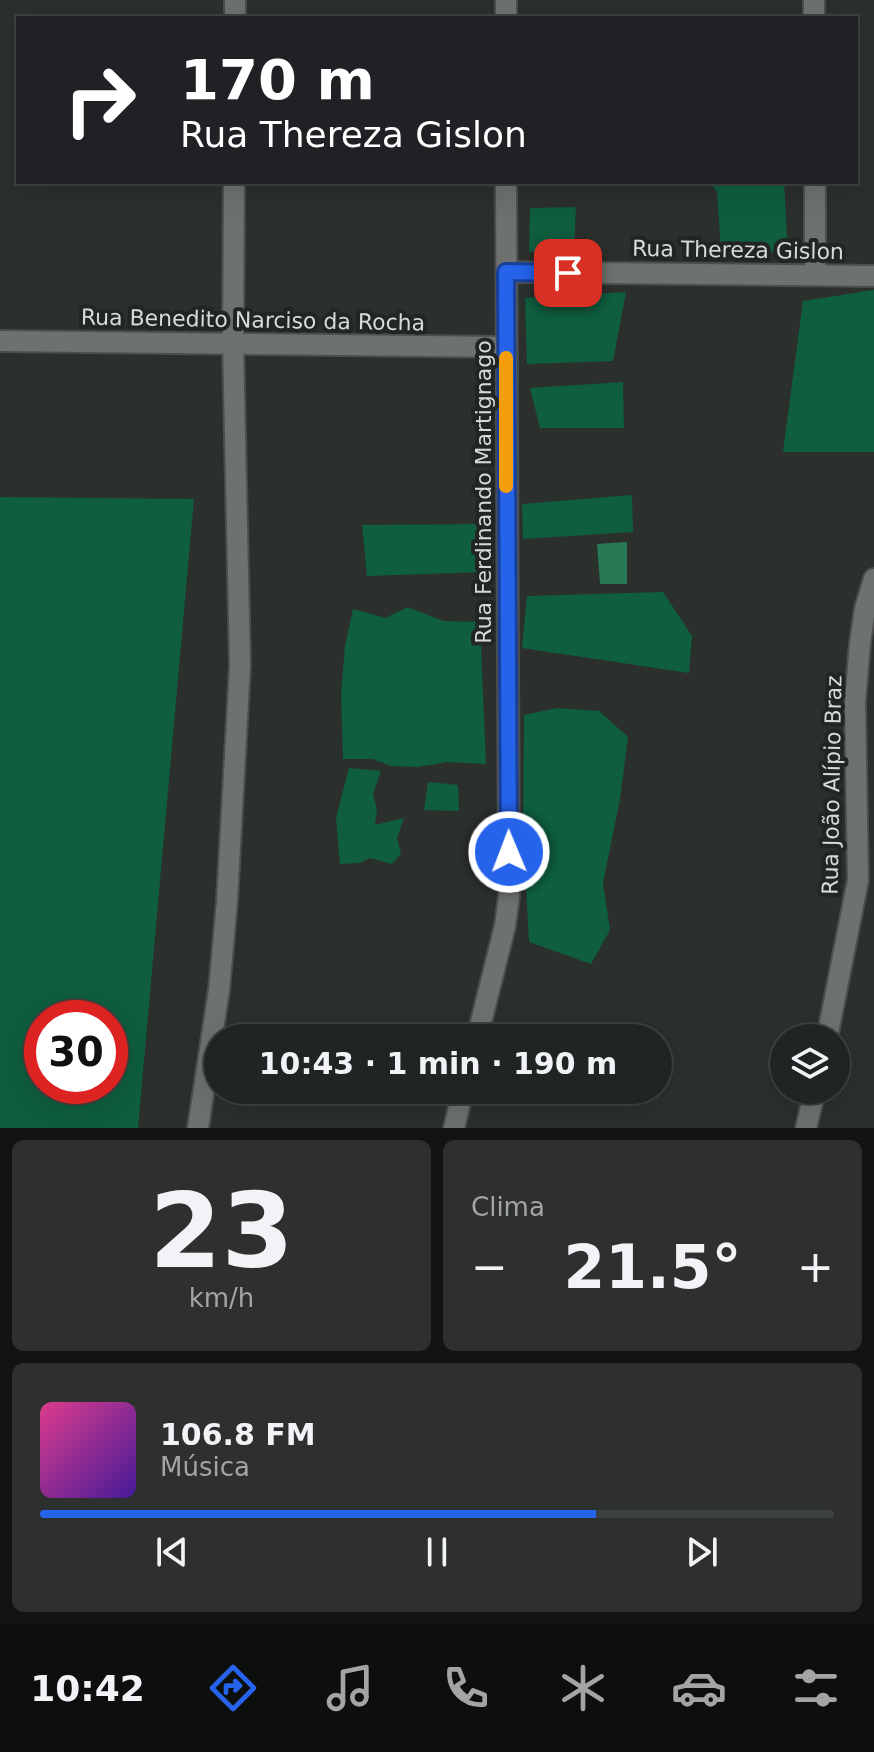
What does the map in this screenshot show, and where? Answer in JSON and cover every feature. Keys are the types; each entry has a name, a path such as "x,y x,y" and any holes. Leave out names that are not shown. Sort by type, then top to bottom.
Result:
{"street":[{"path":"198,1128 219,990 235,794 240,665 233,344 234,184"},
{"name":"Rua Ferdinando Martignago","path":"480,1024 505,926 509,896 506,184"},
{"path":"815,184 815,275"},
{"name":"Rua Thereza Gislon","path":"506,272 874,276"},
{"name":"Rua Benedito Narciso da Rocha","path":"0,341 506,347"},
{"name":"Rua João Alípio Braz","path":"830,1024 858,880 855,702 865,609 874,579"},
{"path":"454,1128 460,1104"},
{"path":"806,1128 812,1104"}],"shaded area":[{"path":"711,184 784,184 788,253 721,250 717,192"},
{"path":"576,207 574,248 529,252 530,208"},
{"path":"874,290 874,452 783,452 803,301"},
{"path":"626,292 613,361 527,364 525,298"},
{"path":"623,382 624,428 540,428 530,388"},
{"path":"632,495 633,532 523,539 522,504"},
{"path":"0,497 194,499 138,1128 0,1128"},
{"path":"484,524 485,572 367,576 362,525"},
{"path":"627,542 627,584 600,584 597,544"},
{"path":"663,592 692,636 689,673 522,648 527,596"},
{"path":"408,607 443,621 480,622 486,764 447,762 417,767 391,766 373,759 343,759 341,694 345,646 353,609 385,618"},
{"path":"557,708 599,711 628,737 620,799 603,883 610,930 591,964 529,942 523,828 524,715"},
{"path":"349,768 381,771 373,794 377,810 375,825 404,818 397,838 401,854 392,864 370,858 359,863 340,864 336,818"},
{"path":"428,782 458,785 459,811 424,810"}],"slow traffic":[{"path":"506,358 506,486"}],"route":[{"path":"509,852 506,272 568,273"}]}
